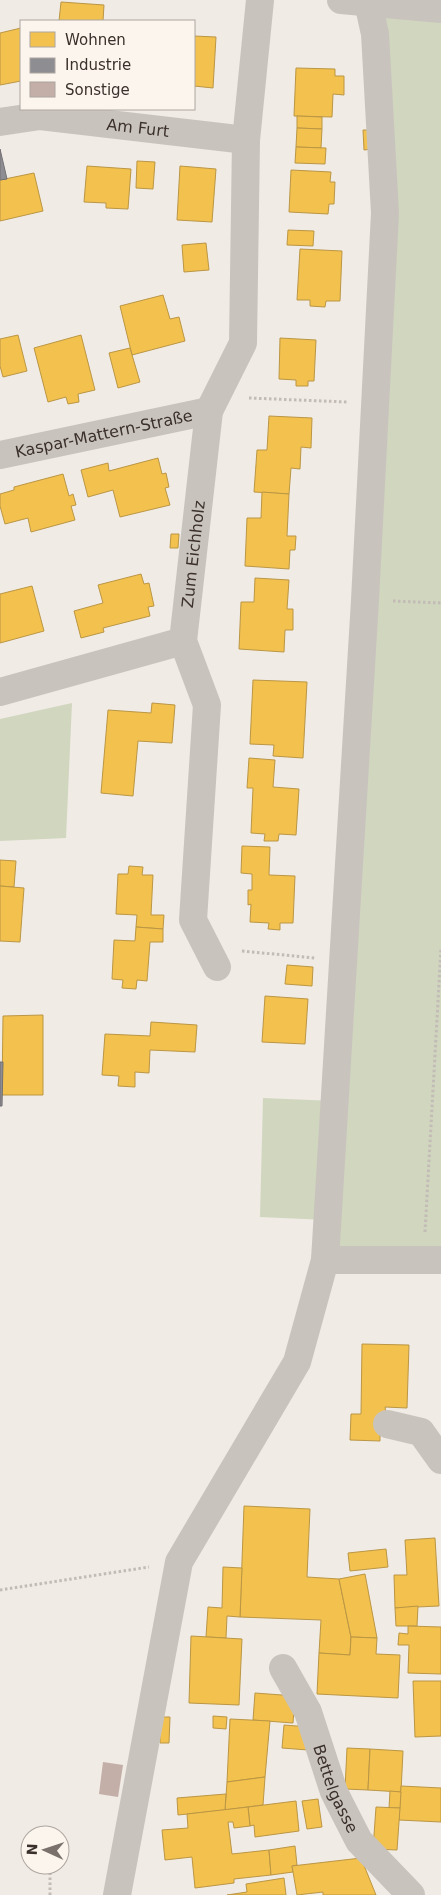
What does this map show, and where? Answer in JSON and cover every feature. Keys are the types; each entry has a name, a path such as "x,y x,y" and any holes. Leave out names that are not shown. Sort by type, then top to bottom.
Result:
{"street":[{"name":"Zum Eichholz","path":"212,957 193,920 207,705 184,641 212,404 243,343 246,140 260,0"},
{"path":"341,0 441,9"},
{"path":"117,1895 179,1562 297,1362 326,1260 365,600 385,213 375,34 368,2"},
{"name":"Am Furt","path":"0,122 40,116 246,140"},
{"name":"Kaspar-Mattern-Straße","path":"0,455 212,404"},
{"path":"0,692 184,641"},
{"path":"326,1260 432,1260"},
{"path":"387,1424 421,1432 441,1460"},
{"name":"Bettelgasse","path":"282,1668 308,1712 334,1792 359,1841 411,1895"}],"path":[{"path":"212,404 375,403"},
{"path":"365,600 441,603"},
{"path":"432,1260 441,948"},
{"path":"212,957 343,961"},
{"path":"0,1590 179,1562"},
{"path":"50,1875 50,1895"}],"green space":[{"path":"368,2 441,9 441,1260 325,1260 327,1220 260,1217 263,1098 334,1101 385,213"},
{"path":"72,703 66,838 0,841 0,719"}],"building: Wohnen":[{"path":"61,2 104,5 103,20 59,20"},
{"path":"20,28 20,81 0,85 0,33"},
{"path":"195,36 216,37 213,88 195,86"},
{"path":"296,68 335,69 335,76 344,76 344,95 333,94 332,117 294,116"},
{"path":"297,116 322,117 322,129 297,128"},
{"path":"297,128 322,129 321,148 296,147"},
{"path":"363,130 370,130 372,149 364,150"},
{"path":"296,147 326,148 325,164 295,163"},
{"path":"137,161 155,162 153,189 136,188"},
{"path":"87,166 131,169 128,209 106,208 106,203 84,202"},
{"path":"180,166 216,169 212,222 177,220"},
{"path":"291,170 331,172 330,182 335,182 334,204 329,204 328,214 289,212"},
{"path":"34,173 43,211 0,221 0,180"},
{"path":"288,230 314,231 313,246 287,245"},
{"path":"206,243 209,270 184,272 182,245"},
{"path":"300,249 342,251 340,301 326,301 325,307 310,306 310,300 297,300"},
{"path":"163,295 170,319 179,317 185,341 132,355 120,306"},
{"path":"18,335 27,371 3,377 0,366 0,339"},
{"path":"81,335 95,390 78,394 79,402 68,404 66,397 48,402 34,348"},
{"path":"280,338 316,340 314,381 308,381 308,386 296,386 296,380 279,379"},
{"path":"130,348 140,382 118,388 109,353"},
{"path":"269,416 312,418 311,448 301,447 300,469 291,468 289,494 254,492 257,450 267,450"},
{"path":"158,458 162,474 166,473 169,487 165,488 170,505 120,517 113,490 88,497 81,470 108,463 109,471"},
{"path":"63,474 69,496 73,494 76,505 71,506 75,520 31,532 28,518 5,524 0,506 0,494 14,490 14,487"},
{"path":"262,492 289,494 287,536 296,536 295,550 290,550 289,569 245,566 247,518 261,518"},
{"path":"171,534 179,534 178,548 170,548"},
{"path":"141,574 144,584 149,583 154,606 148,607 150,616 103,628 104,632 81,638 74,611 103,603 98,585"},
{"path":"255,578 289,580 287,609 293,609 293,630 285,630 284,652 239,649 241,602 254,602"},
{"path":"32,586 44,631 0,643 0,594"},
{"path":"253,680 307,682 303,758 273,756 274,745 250,744"},
{"path":"152,703 175,705 172,743 138,741 133,796 101,793 108,710 151,713"},
{"path":"249,758 275,760 273,787 299,789 296,835 279,834 278,841 264,841 265,834 251,833 253,788 247,788"},
{"path":"242,846 270,847 269,875 295,876 293,923 280,923 280,930 268,929 269,923 250,922 251,904 248,905 248,890 252,890 252,874 241,873"},
{"path":"0,860 16,861 14,887 0,886"},
{"path":"129,866 143,867 142,875 153,875 151,915 164,915 163,929 136,927 137,915 116,914 118,874 128,874"},
{"path":"0,886 24,888 20,942 0,941"},
{"path":"136,927 163,929 163,942 150,942 147,981 137,980 136,989 122,988 123,980 112,979 114,940 135,941"},
{"path":"287,965 313,967 312,986 285,984"},
{"path":"265,996 308,999 305,1044 262,1042"},
{"path":"43,1015 43,1095 2,1095 3,1016"},
{"path":"151,1022 197,1025 195,1052 150,1050 149,1073 135,1072 135,1087 118,1086 119,1076 102,1075 105,1034 150,1036"},
{"path":"362,1344 409,1345 407,1408 385,1407 386,1413 380,1413 380,1441 350,1440 351,1414 361,1414"},
{"path":"244,1506 310,1509 307,1577 339,1579 351,1637 350,1655 319,1653 321,1620 240,1617"},
{"path":"435,1538 439,1606 395,1608 394,1575 407,1575 405,1540"},
{"path":"386,1549 388,1567 350,1571 348,1553"},
{"path":"223,1567 242,1568 240,1617 227,1616 226,1638 206,1637 208,1607 222,1608"},
{"path":"365,1574 377,1638 351,1637 339,1579"},
{"path":"418,1606 417,1626 396,1626 395,1608"},
{"path":"408,1626 441,1627 441,1674 408,1673 409,1645 398,1645 399,1633 408,1634"},
{"path":"191,1636 242,1639 239,1705 189,1703"},
{"path":"351,1637 377,1638 376,1654 400,1655 398,1698 317,1694 319,1653 350,1655"},
{"path":"413,1681 441,1681 441,1736 415,1737"},
{"path":"255,1693 295,1696 293,1723 253,1720"},
{"path":"213,1716 227,1717 226,1729 213,1728"},
{"path":"160,1717 170,1717 169,1743 160,1743"},
{"path":"230,1719 270,1721 265,1777 227,1782"},
{"path":"284,1725 309,1727 308,1750 282,1748"},
{"path":"347,1748 370,1749 368,1790 345,1789"},
{"path":"370,1749 403,1751 401,1792 368,1790"},
{"path":"265,1777 263,1805 225,1810 227,1782"},
{"path":"401,1786 441,1788 441,1822 399,1820"},
{"path":"390,1791 401,1792 400,1808 389,1808"},
{"path":"226,1794 225,1810 178,1815 177,1798"},
{"path":"318,1799 322,1827 307,1829 302,1801"},
{"path":"296,1801 299,1831 255,1837 254,1825 250,1826 248,1807"},
{"path":"248,1807 250,1826 234,1828 233,1822 228,1822 232,1854 269,1850 271,1875 234,1879 234,1883 195,1888 192,1857 165,1860 162,1830 188,1828 187,1814"},
{"path":"376,1807 400,1808 397,1850 373,1849"},
{"path":"295,1846 297,1865 292,1866 293,1872 271,1875 269,1850"},
{"path":"361,1858 376,1895 323,1895 323,1892 297,1895 292,1866"},
{"path":"284,1878 286,1895 227,1895 247,1892 246,1884"}],"building: Industrie":[{"path":"0,149 7,179 0,180"},
{"path":"0,1062 3,1062 2,1106 0,1106"}],"building: Sonstige":[{"path":"103,1762 123,1765 118,1797 99,1794"}]}
